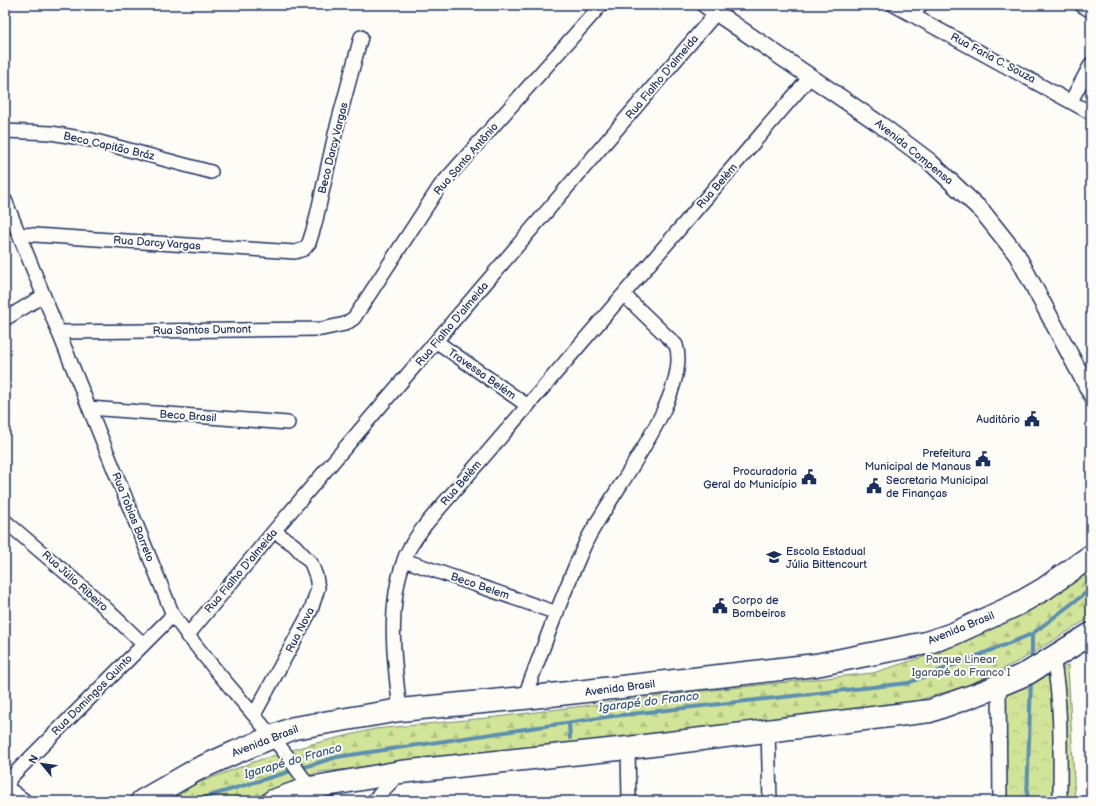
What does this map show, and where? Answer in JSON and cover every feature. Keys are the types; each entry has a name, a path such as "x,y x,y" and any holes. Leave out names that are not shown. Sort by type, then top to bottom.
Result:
{"highway":[{"name":"Avenida Brasil","path":"142,801 196,770 277,744 294,728 400,710 524,698 816,665 926,643 953,634 1016,605 1044,589 1091,556"},
{"path":"273,801 310,789 401,772 628,748 930,711 999,685 1028,672 1091,634"}],"street":[{"name":"Rua Santo Antônio","path":"345,324 354,318 440,186 602,5"},
{"name":"Rua Faria C. Souza","path":"894,5 917,10 1091,113"},
{"path":"1081,5 1091,10"},
{"name":"Avenida Compensa","path":"711,9 811,76 929,161 982,211 1017,255 1089,384"},
{"name":"Rua Fialho D'almeida","path":"187,636 274,531 436,342 711,9"},
{"name":"Beco Darcy Vargas","path":"295,252 304,249 309,243 315,224 336,130 362,37"},
{"path":"1071,100 1091,64"},
{"name":"Rua Belém","path":"400,710 394,662 395,592 404,560 412,543 426,524 811,76"},
{"name":"Beco Capitão Bráz","path":"5,132 51,133 92,140 211,172"},
{"name":"Rua Tobias Barreto","path":"5,200 173,615 187,636 254,715 310,789"},
{"name":"Rua Darcy Vargas","path":"19,234 295,252"},
{"path":"524,698 557,613 588,540 662,414 674,383 679,352 676,345 624,295"},
{"path":"5,319 43,296"},
{"name":"Rua Santos Dumont","path":"58,332 322,329 345,324"},
{"name":"Travessa Belém","path":"436,342 528,406"},
{"name":"Beco Brasil","path":"89,408 288,423"},
{"name":"Rua Júlio Ribeiro","path":"5,521 94,597 143,644"},
{"name":"Rua Nova","path":"254,715 311,610 318,588 316,576 311,563 294,545 274,531"},
{"name":"Beco Belem","path":"404,560 557,613"},
{"name":"Rua Domingos Quinto","path":"6,790 10,778 173,615"},
{"path":"1053,658 1058,686 1060,711 1060,801"},
{"path":"999,685 1000,801"},
{"path":"768,731 770,801"},
{"path":"628,748 629,801"},
{"path":"373,801 401,772"},
{"path":"6,790 25,801"}],"green space":[{"name":"Parque Linear Igarapé do Franco I","path":"1091,569 1091,617 1023,659 969,685 913,702 540,751 319,772 247,801 169,801 195,784 259,760 312,744 375,729 497,717 685,693 873,673 942,651 1026,613"},
{"path":"1068,665 1075,801 1007,801 1003,697"}],"waterway":[{"name":"Igarapé do Franco","path":"193,801 337,757 613,716 908,683 1032,634 1091,589"},
{"path":"1032,634 1032,661"},
{"path":"1027,801 1031,679"},
{"path":"569,723 570,738"}],"place":[{"name":"Auditório","path":"1032,419"},
{"name":"Prefeitura Municipal de Manaus","path":"983,459"},
{"name":"Procuradoria Geral do Município","path":"809,477"},
{"name":"Secretaria Municipal de Finanças","path":"874,486"},
{"name":"Escola Estadual Júlia Bittencourt","path":"774,557"},
{"name":"Corpo de Bombeiros","path":"720,606"}]}
